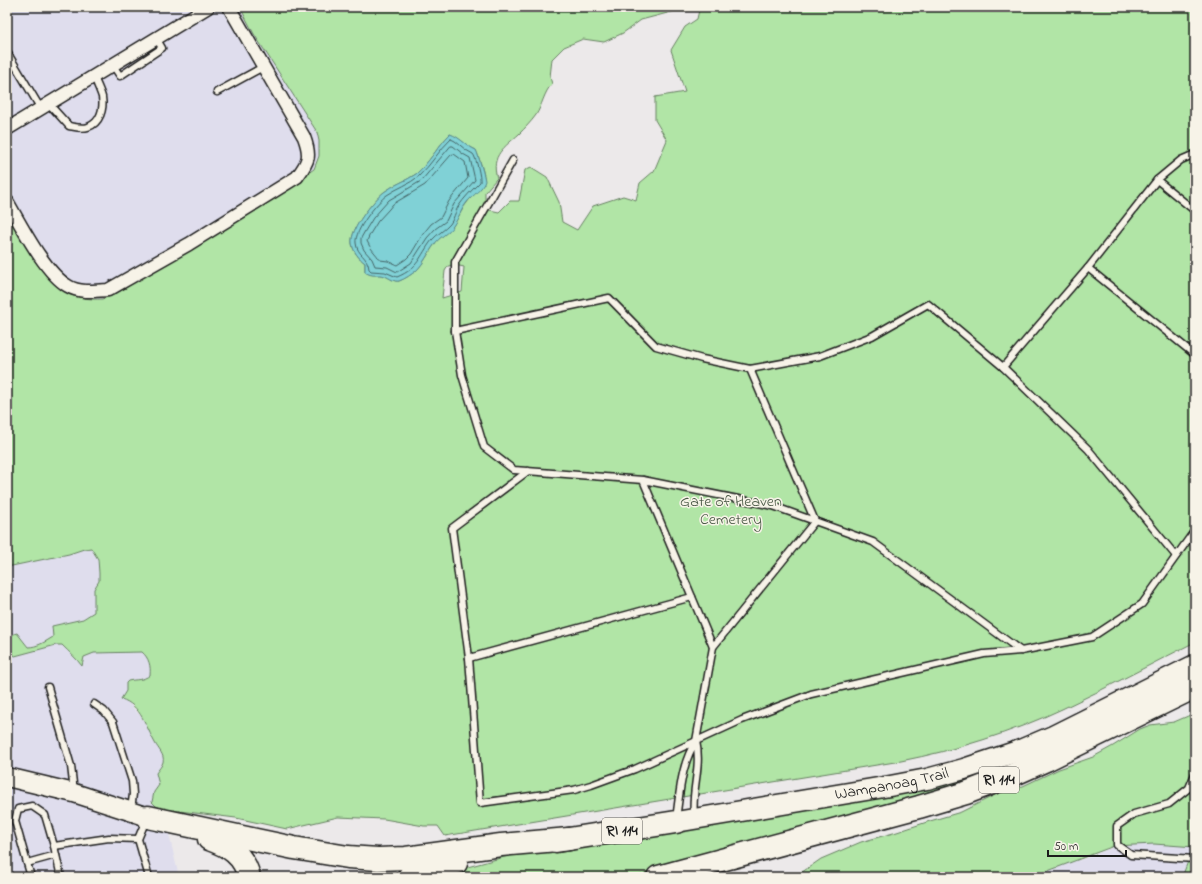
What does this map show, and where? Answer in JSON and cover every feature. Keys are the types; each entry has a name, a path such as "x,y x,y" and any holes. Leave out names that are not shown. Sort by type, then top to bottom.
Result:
{"highway":[{"name":"Wampanoag Trail","path":"658,877 966,793 1046,760 1195,687"},
{"name":"RI 114","path":"139,814 302,849 348,857 378,859 406,858 496,846 569,839"},
{"path":"139,814 226,845 240,857 245,865 249,877"},
{"name":"Wampanoag Trail","path":"569,839 685,821"},
{"path":"409,877 475,857 569,839"}],"main road":[{"name":"Wampanoag Trail","path":"685,821 908,783 976,765 1018,751 1059,733 1195,665"},
{"name":"RI 114","path":"7,777 74,794 139,814"}],"street":[{"path":"9,124 45,107 112,64 208,7"},
{"path":"7,201 52,273 68,287 94,292 108,290 188,244 297,177 308,161 308,149 304,136 228,7"}],"lane":[{"path":"7,52 45,107 69,126 79,128 89,127 100,117 102,97 94,76"},
{"path":"217,92 263,67"},
{"path":"1003,367 1088,268 1157,180 1181,160 1195,154"},
{"path":"513,160 455,262 455,331 462,375 484,447 514,470 642,480 773,506 873,542 1021,651"},
{"path":"1157,180 1195,210"},
{"path":"1088,268 1195,355"},
{"path":"455,331 609,298 656,346 702,359 750,369 820,356 872,336 928,304 1003,367 1088,449 1176,556"},
{"path":"750,369 815,521"},
{"path":"528,471 452,528 469,658 480,803 574,790 635,769 742,720 811,694 984,654 1021,651 1092,637 1142,604 1195,530"},
{"path":"642,480 713,647"},
{"path":"685,821 694,795 699,760 696,741 713,647 815,521"},
{"path":"469,658 692,597"},
{"path":"48,687 71,766 74,794"},
{"path":"94,704 104,711 113,722 132,781 133,794 139,814 138,839 149,877"},
{"path":"685,821 685,764 688,753 696,741"},
{"path":"1195,774 1189,788 1169,804 1134,814 1117,826 1117,845 1130,855 1195,859"},
{"path":"31,877 16,821 18,809 32,806 45,815 61,877"},
{"path":"54,846 109,838 138,839"},
{"path":"27,863 56,855"}],"shaded area":[{"path":"7,7 240,7 254,34 317,132 319,141 319,156 314,169 275,196 114,295 103,299 87,299 62,291 52,279 48,278 7,209"},
{"path":"91,548 98,559 99,573 99,581 94,589 94,612 83,619 52,626 54,637 42,644 32,647 28,647 17,633 7,636 7,567"},
{"path":"56,645 62,645 82,665 84,657 93,653 142,652 147,656 151,667 151,675 140,680 129,680 126,683 126,691 121,699 127,701 145,721 155,742 163,754 163,762 156,773 159,785 154,792 156,806 163,809 179,877 7,877 7,650 15,656"},
{"path":"1195,815 1195,877 946,877 1081,860"}],"green space":[{"name":"Gate of Heaven Cemetery","path":"240,7 1195,7 1195,642 1096,693 1043,718 983,740 942,752 901,761 445,836 438,826 424,826 384,819 338,817 287,829 236,818 163,809 156,806 152,802 154,792 159,785 156,773 161,766 163,757 138,711 128,702 121,699 126,691 126,683 128,681 142,679 150,675 149,662 144,654 142,652 94,653 84,657 82,666 62,645 56,645 15,656 7,650 7,636 17,633 28,647 35,646 53,637 52,626 83,619 94,612 94,589 99,581 99,573 98,559 91,548 7,567 7,209 48,278 61,290 69,294 92,299 102,299 114,295 275,196 314,169 319,156 319,141 317,132 254,34","holes":["679,10 699,10 697,19 685,27 671,50 685,92 655,97 655,120 667,140 654,171 640,183 636,200 623,196 593,206 577,230 562,222 559,202 547,177 531,167 525,170 519,201 510,201 499,212 485,209 485,192 497,178 495,170 497,157 500,152 528,125 538,111 549,87 552,84 550,77 552,59 564,47 583,39 604,42 623,33 641,20","450,134 476,150 484,175 482,186 462,209 455,223 436,242 422,264 413,273 404,279 397,281 382,275 365,272 365,263 355,252 352,243 352,237 358,223 374,202 384,192 421,170","455,265 464,267 462,292 442,298 445,271 448,266"]},
{"path":"1195,713 1195,847 1154,844 1114,846 1032,877 795,877 821,859 861,842 961,812 1005,790 1023,786 1059,769 1093,757 1140,729 1150,725 1174,722"},
{"path":"1026,756 991,776 634,877 431,877 504,857"},
{"path":"1195,847 1195,877 1182,877 1192,851"}],"water":[{"path":"450,134 476,150 485,179 484,184 465,205 451,228 436,242 422,264 413,273 404,279 397,281 385,276 371,275 365,272 365,263 355,252 352,243 352,237 358,223 374,202 384,192 421,170"}]}
